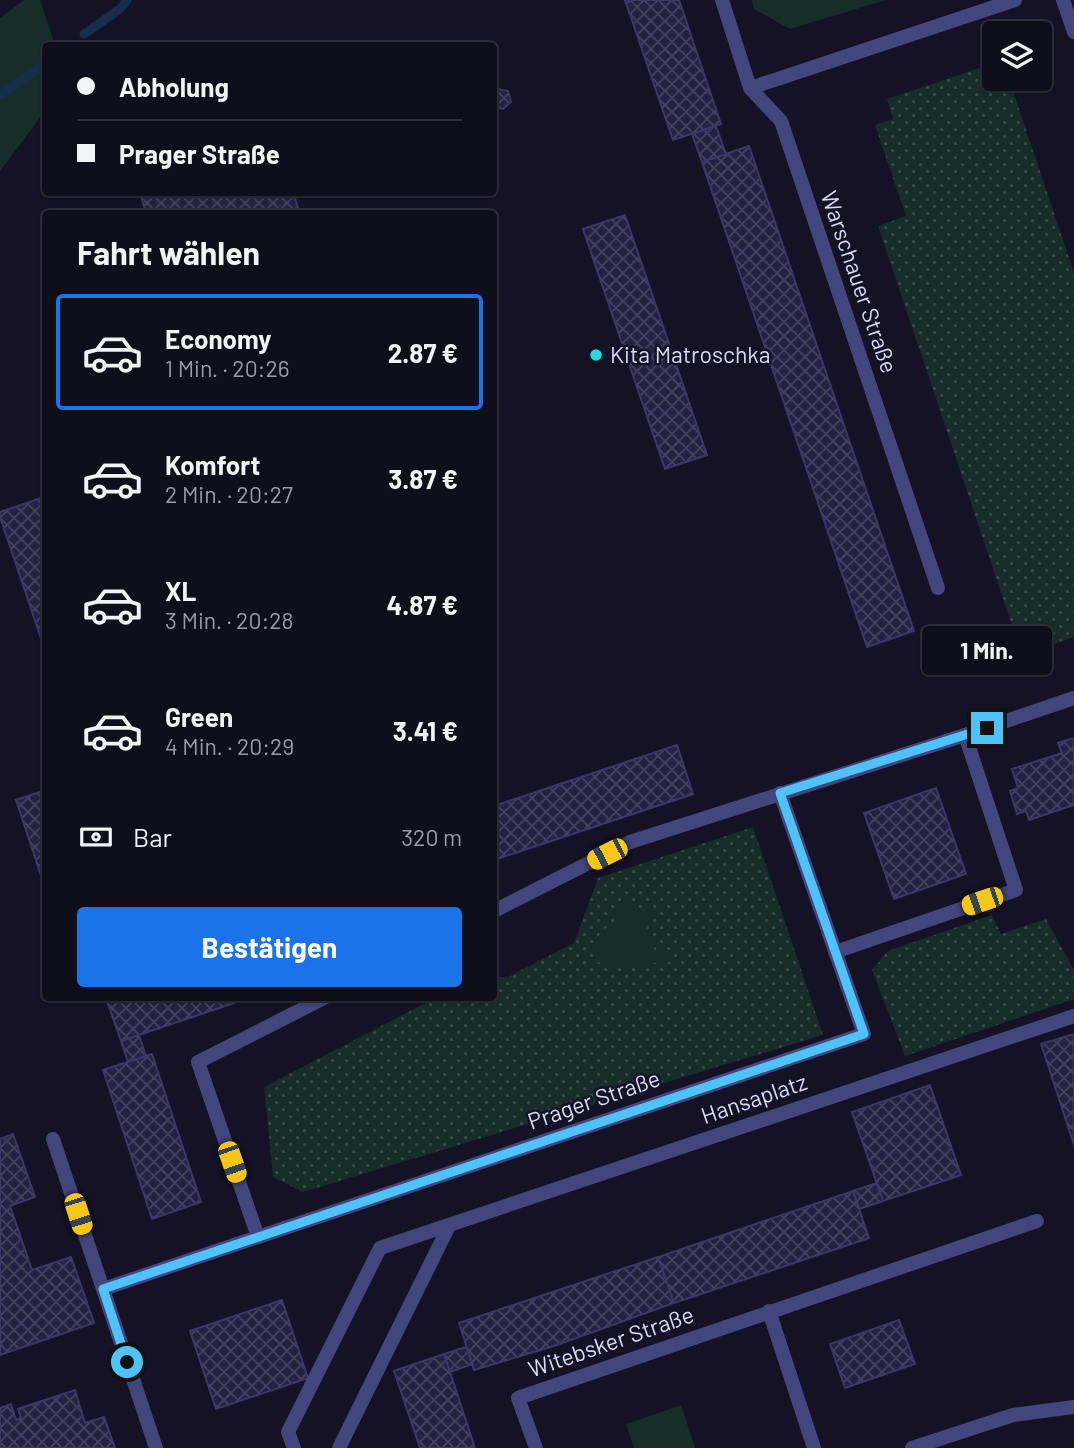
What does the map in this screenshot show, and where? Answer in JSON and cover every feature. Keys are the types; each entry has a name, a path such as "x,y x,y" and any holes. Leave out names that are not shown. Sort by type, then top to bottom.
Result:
{"street":[{"name":"Warschauer Straße","path":"722,0 750,88 781,121 938,587"},
{"path":"750,88 1015,0"},
{"path":"1063,0 1074,32"},
{"path":"497,909 630,842 1074,698"},
{"path":"835,952 1016,890 965,735"},
{"name":"Prager Straße","path":"103,1289 864,1034 780,793"},
{"path":"258,1237 198,1062 318,1001"},
{"name":"Hansaplatz","path":"294,1448 288,1432 380,1248 1074,1016"},
{"path":"53,1139 156,1448"},
{"name":"Witebsker Straße","path":"536,1448 518,1398 1037,1221"},
{"path":"338,1448 449,1226"},
{"path":"769,1311 814,1448"},
{"path":"912,1448 1013,1415 1074,1407"}],"green space":[{"path":"24,0 40,0 54,42 42,42 42,115 0,171 0,18"},
{"path":"752,0 886,0 790,29 754,9"},
{"path":"982,67 982,91 1013,91 1074,273 1074,637 1022,655 878,226 906,216 875,125 893,119 887,99"},
{"path":"753,827 823,1035 303,1192 273,1177 264,1087 429,1001 497,1001 497,978 508,977 574,943 598,878"},
{"path":"616,903 651,910 647,929 655,941 654,950 670,953 669,963 652,963 651,969 594,962 600,932 614,923"},
{"path":"992,915 1001,934 1046,919 1074,970 1074,999 905,1056 872,970 888,951"},
{"path":"681,1405 695,1448 634,1448 626,1424"}],"building":[{"path":"625,0 679,0 721,124 673,140"},
{"path":"497,89 508,91 511,102 503,109 497,108"},
{"path":"716,126 726,154 702,162 692,134"},
{"path":"749,146 914,631 867,647 702,162"},
{"path":"141,196 294,196 299,210 145,210"},
{"name":"Kita Matroschka","path":"625,215 707,455 665,469 583,229"},
{"path":"42,498 42,641 0,517 0,512"},
{"path":"1074,738 1074,805 1029,820 1026,811 1017,814 1010,791 1018,788 1012,769 1062,753 1058,743"},
{"path":"677,745 693,794 497,859 497,805"},
{"path":"936,788 966,874 894,899 864,813"},
{"path":"42,791 42,879 16,800"},
{"path":"107,1001 240,1001 121,1041"},
{"path":"1074,1034 1074,1145 1041,1044"},
{"path":"139,1035 146,1056 128,1062 121,1041"},
{"path":"152,1054 201,1202 152,1219 103,1070"},
{"path":"930,1085 961,1175 883,1201 852,1112"},
{"path":"13,1134 35,1197 10,1206 32,1270 71,1257 94,1323 0,1355 0,1139"},
{"path":"877,1183 883,1201 859,1209 853,1191"},
{"path":"853,1191 869,1238 674,1303 658,1257"},
{"path":"658,1257 674,1303 554,1346 474,1370 459,1323"},
{"path":"282,1300 308,1378 216,1409 190,1331"},
{"path":"899,1320 915,1364 845,1388 830,1344"},
{"path":"466,1347 473,1364 450,1372 444,1354"},
{"path":"444,1354 475,1448 420,1448 394,1371"},
{"path":"75,1390 85,1423 104,1417 115,1448 0,1448 0,1408 11,1404 16,1420 21,1418 18,1409"}],"waterway":[{"path":"84,34 120,9 127,0"},
{"path":"0,95 42,66"}],"place":[{"name":"Kita Matroschka","path":"596,355"}],"route":[{"path":"127,1362 103,1289 864,1034 780,793 987,728"}]}
